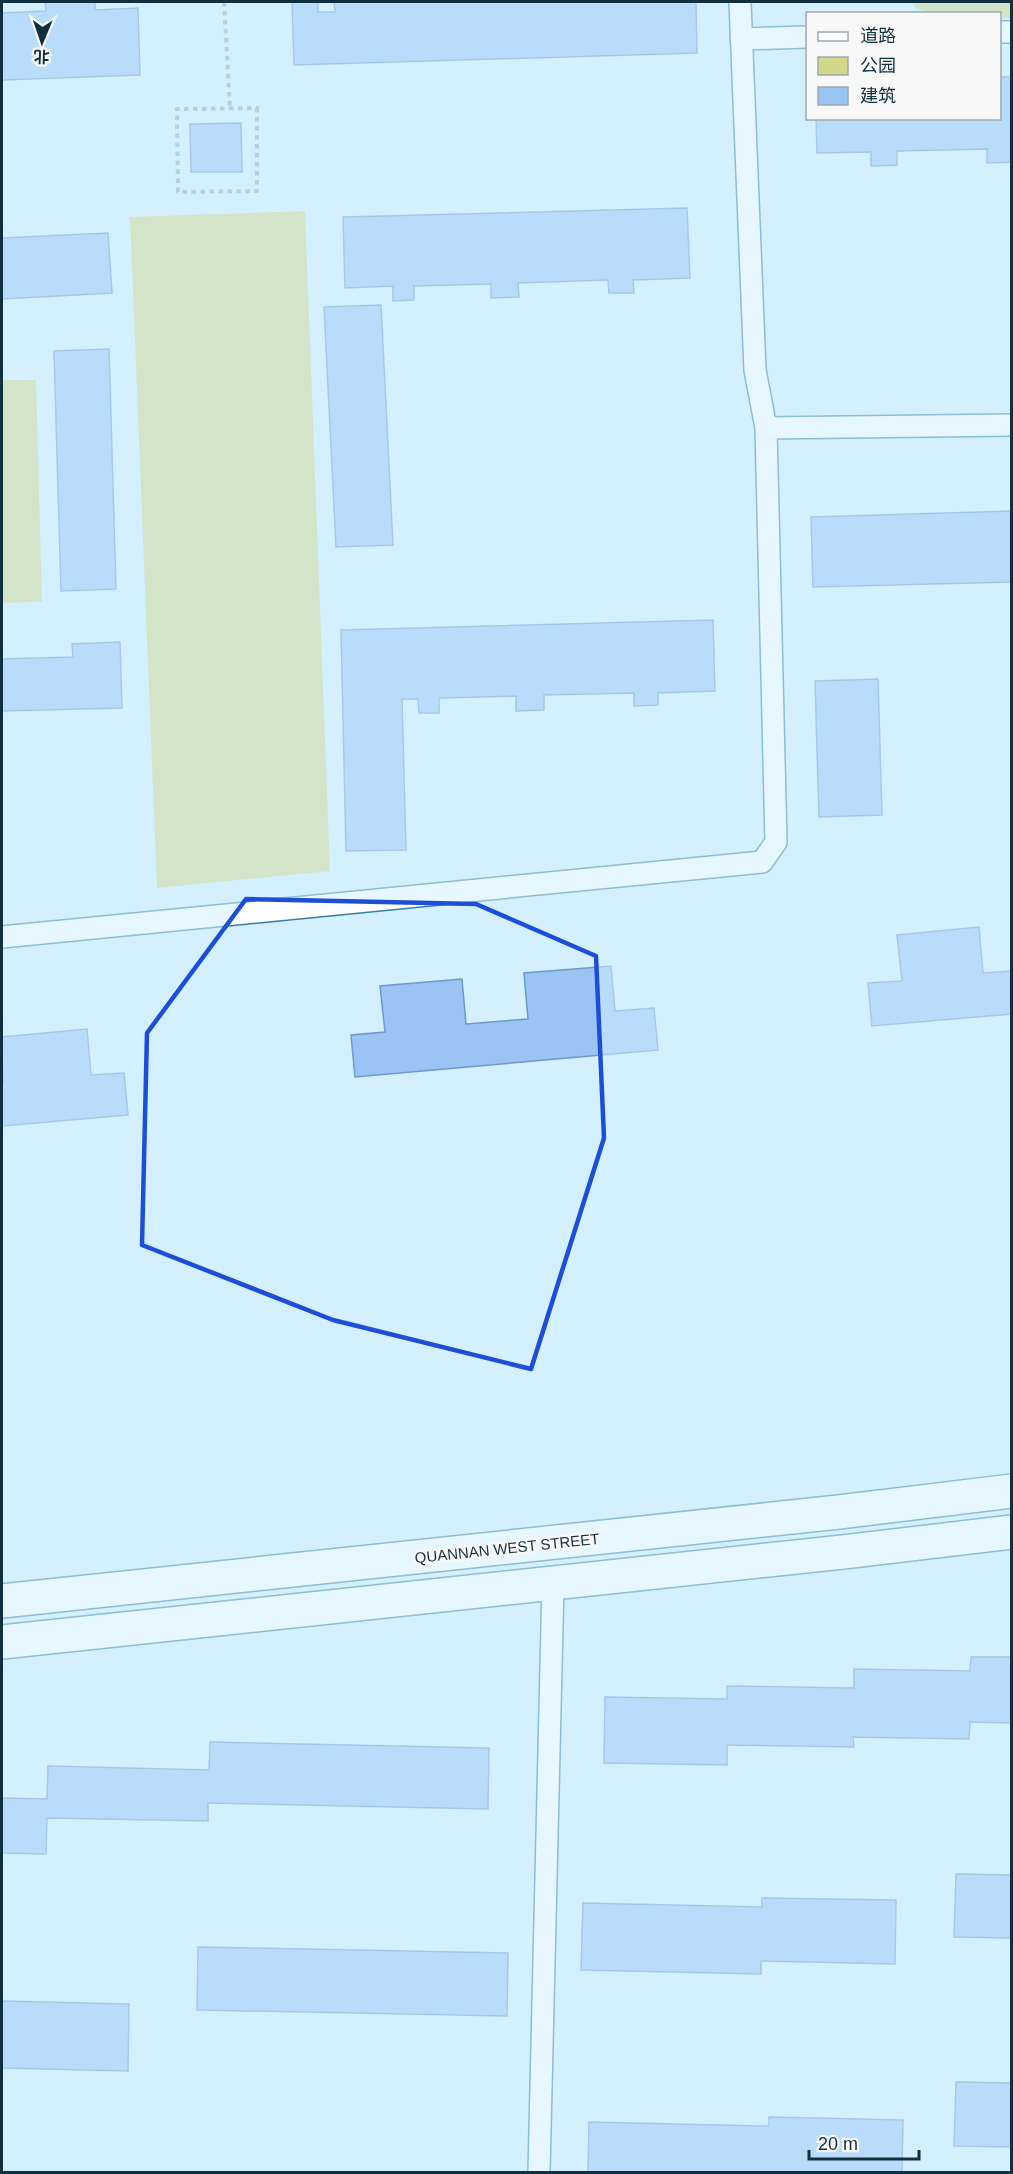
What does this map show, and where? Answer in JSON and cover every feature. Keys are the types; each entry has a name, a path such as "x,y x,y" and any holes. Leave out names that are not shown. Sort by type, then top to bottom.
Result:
{"main road":[{"name":"QUANNAN WEST STREET","path":"2,1601 838,1512 1011,1491"},
{"path":"2,1642 1011,1532"}],"lane":[{"path":"2,937 762,862 776,842 766,428 755,370 740,2"},
{"path":"741,39 806,37"},
{"path":"766,428 1011,425"},
{"path":"539,2172 553,1583"}],"path":[{"path":"224,2 230,108"},
{"path":"230,108 257,108 257,191 178,192 177,109 230,108"}],"highlighted area":[{"path":"246,899 476,904 596,956 604,1138 531,1369 333,1320 142,1245 147,1033"}],"green space":[{"path":"911,2 1011,2 1011,18 1001,18 1001,12 926,12 916,8"},
{"path":"305,211 330,871 157,888 130,217"},
{"path":"2,380 36,380 42,602 2,603"}],"building":[{"path":"45,2 95,2 95,10 138,8 140,75 2,80 2,13 46,11"},
{"path":"292,2 318,2 318,12 335,12 334,2 696,2 697,53 294,65"},
{"path":"1001,77 1012,77 1012,162 987,163 987,149 897,151 897,165 871,166 871,152 817,153 816,120 1001,120"},
{"path":"241,123 242,172 191,172 190,124"},
{"path":"687,208 690,278 633,280 634,293 609,293 608,280 518,283 519,297 491,298 491,284 414,286 414,300 393,301 393,286 345,288 343,217"},
{"path":"108,233 112,293 2,299 2,238"},
{"path":"381,305 393,545 336,547 324,307"},
{"path":"109,349 116,589 61,591 54,351"},
{"path":"1012,511 1012,582 813,587 811,517"},
{"path":"713,620 715,691 658,693 658,705 634,706 634,693 544,695 544,710 516,711 516,696 439,698 439,713 419,713 418,699 402,699 406,850 346,851 341,630"},
{"path":"120,642 122,708 2,711 2,659 73,657 72,644"},
{"path":"878,679 882,815 819,817 815,681"},
{"path":"979,927 983,973 1012,971 1012,1014 872,1026 868,983 902,981 897,935"},
{"path":"611,966 615,1011 654,1008 658,1050 355,1077 351,1035 385,1032 380,986 462,979 466,1024 528,1019 524,973"},
{"path":"87,1029 91,1075 124,1073 128,1115 2,1126 2,1037"},
{"path":"971,1657 1012,1657 1012,1723 970,1722 969,1739 853,1737 854,1747 727,1745 727,1765 604,1763 605,1697 727,1699 727,1686 854,1688 854,1669 970,1671"},
{"path":"210,1742 489,1748 488,1809 208,1803 208,1821 47,1818 46,1854 2,1853 2,1798 47,1799 48,1766 209,1770"},
{"path":"956,1874 1012,1875 1012,1938 954,1937"},
{"path":"762,1898 896,1900 895,1964 761,1961 761,1974 581,1970 583,1903 762,1907"},
{"path":"198,1947 508,1953 507,2016 197,2010"},
{"path":"2,2001 129,2004 128,2071 2,2068"},
{"path":"956,2082 1012,2083 1012,2147 954,2146"},
{"path":"769,2117 903,2120 902,2172 588,2172 589,2122 769,2126"}]}
